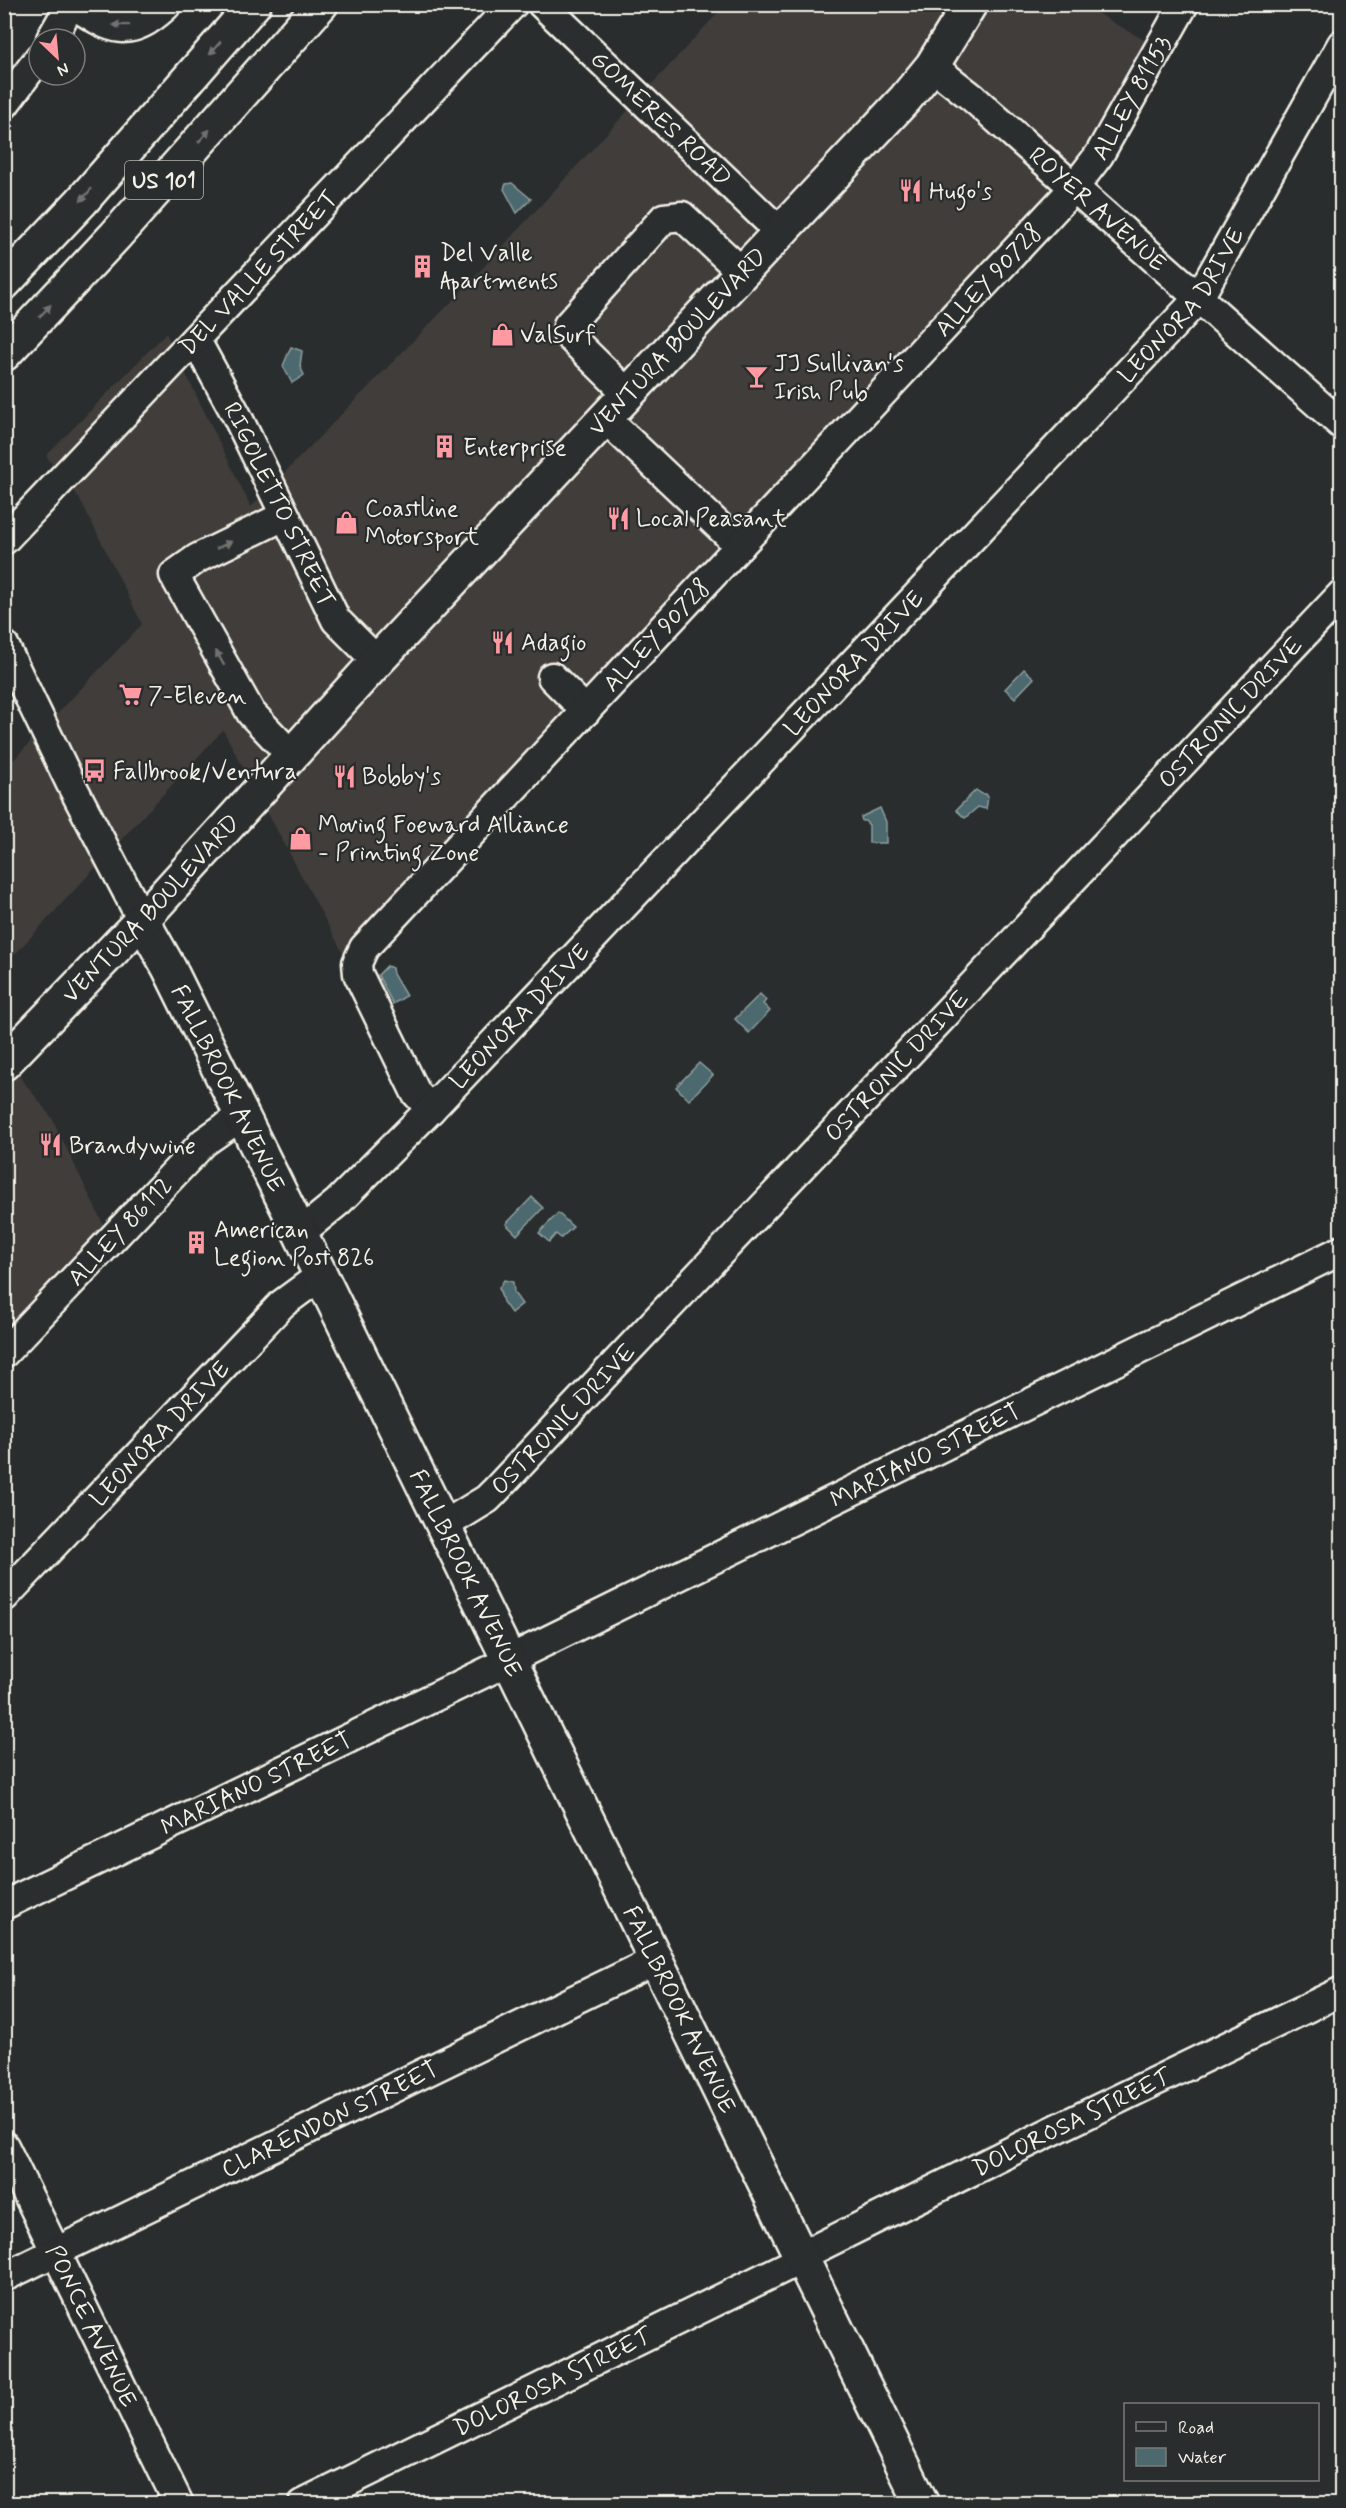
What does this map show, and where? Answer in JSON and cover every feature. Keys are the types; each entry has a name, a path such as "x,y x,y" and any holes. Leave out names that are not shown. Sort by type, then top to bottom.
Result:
{"main road":[{"path":"76,4 110,25 132,26 152,15 164,4"},
{"name":"US 101","path":"4,283 81,202 254,4"},
{"name":"US 101","path":"4,354 115,236 321,4"},
{"name":"VENTURA BOULEVARD","path":"4,1063 142,920 377,661 905,99 933,66 970,4"},
{"name":"FALLBROOK AVENUE","path":"142,920 300,1233 654,1961 922,2504"}],"street":[{"path":"58,27 71,4"},
{"name":"DEL VALLE STREET","path":"4,540 513,4"},
{"name":"GOMERES ROAD","path":"542,4 781,232"},
{"name":"ALLEY 81153","path":"1074,189 1099,155 1184,4"},
{"name":"LEONORA DRIVE","path":"300,1233 338,1202 431,1109 1198,299 1341,44"},
{"name":"ROYER AVENUE","path":"933,66 978,103 1341,425"},
{"path":"4,105 27,74"},
{"name":"ALLEY 90728","path":"431,1109 416,1093 358,974 357,963 364,948 1074,189"},
{"path":"628,394 568,335 568,325 664,218 682,216 742,272"},
{"name":"RIGOLETTO STREET","path":"195,339 237,416 336,620 377,661"},
{"path":"606,419 740,546"},
{"path":"284,516 198,558 174,575 250,713 291,755"},
{"name":"OSTRONIC DRIVE","path":"443,1526 487,1499 1341,594"},
{"name":"FALLBROOK AVENUE","path":"4,645 70,782 142,920"},
{"path":"552,677 586,711"},
{"name":"ALLEY 86112","path":"4,1353 204,1142 241,1116"},
{"name":"MARIANO STREET","path":"4,1905 509,1660 1341,1250"},
{"name":"LEONORA DRIVE","path":"4,1597 282,1304 320,1276"},
{"name":"CLARENDON STREET","path":"4,2277 654,1961"},
{"name":"DOLOROSA STREET","path":"303,2504 802,2258 1044,2135 1341,1991"},
{"name":"PONCE AVENUE","path":"4,2146 179,2504"}],"shaded area":[{"path":"725,5 1083,5 1151,44 1079,169 1058,194 343,953 223,730 5,965 4,770 142,624 80,499 46,456 166,333 251,507 457,296"},
{"path":"4,1056 52,1118 107,1232 4,1341"}],"water":[{"path":"512,183 531,199 517,213 504,189 506,184"},
{"path":"291,347 302,351 300,366 304,375 292,383 283,366"},
{"path":"1024,669 1034,678 1015,698 1005,689"},
{"path":"976,790 988,797 986,809 978,807 965,818 956,810"},
{"path":"880,808 886,822 886,843 869,843 869,825 862,821 861,817"},
{"path":"387,966 392,968 406,996 393,1004 378,975"},
{"path":"760,994 766,1000 763,1004 770,1011 749,1033 735,1019"},
{"path":"699,1063 713,1075 689,1100 676,1087"},
{"path":"532,1197 543,1208 517,1235 506,1224"},
{"path":"558,1213 573,1227 561,1238 556,1234 549,1242 539,1233"},
{"path":"504,1280 513,1282 514,1293 522,1304 511,1313 503,1302 499,1288"}],"place":[{"name":"Hugo's","path":"911,191"},
{"name":"Del Valle Apartments","path":"422,266"},
{"name":"ValSurf","path":"502,334"},
{"name":"JJ Sullivan's Irish Pub","path":"756,377"},
{"name":"Enterprise","path":"445,447"},
{"name":"Local Peasant","path":"618,518"},
{"name":"Coastline Motorsport","path":"347,522"},
{"name":"Adagio","path":"503,642"},
{"name":"7-Eleven","path":"130,695"},
{"name":"Fallbrook/Ventura","path":"95,771"},
{"name":"Bobby's","path":"344,776"},
{"name":"Moving Foeward Alliance - Printing Zone","path":"300,838"},
{"name":"Brandywine","path":"51,1145"},
{"name":"American Legion Post 826","path":"196,1243"}]}
